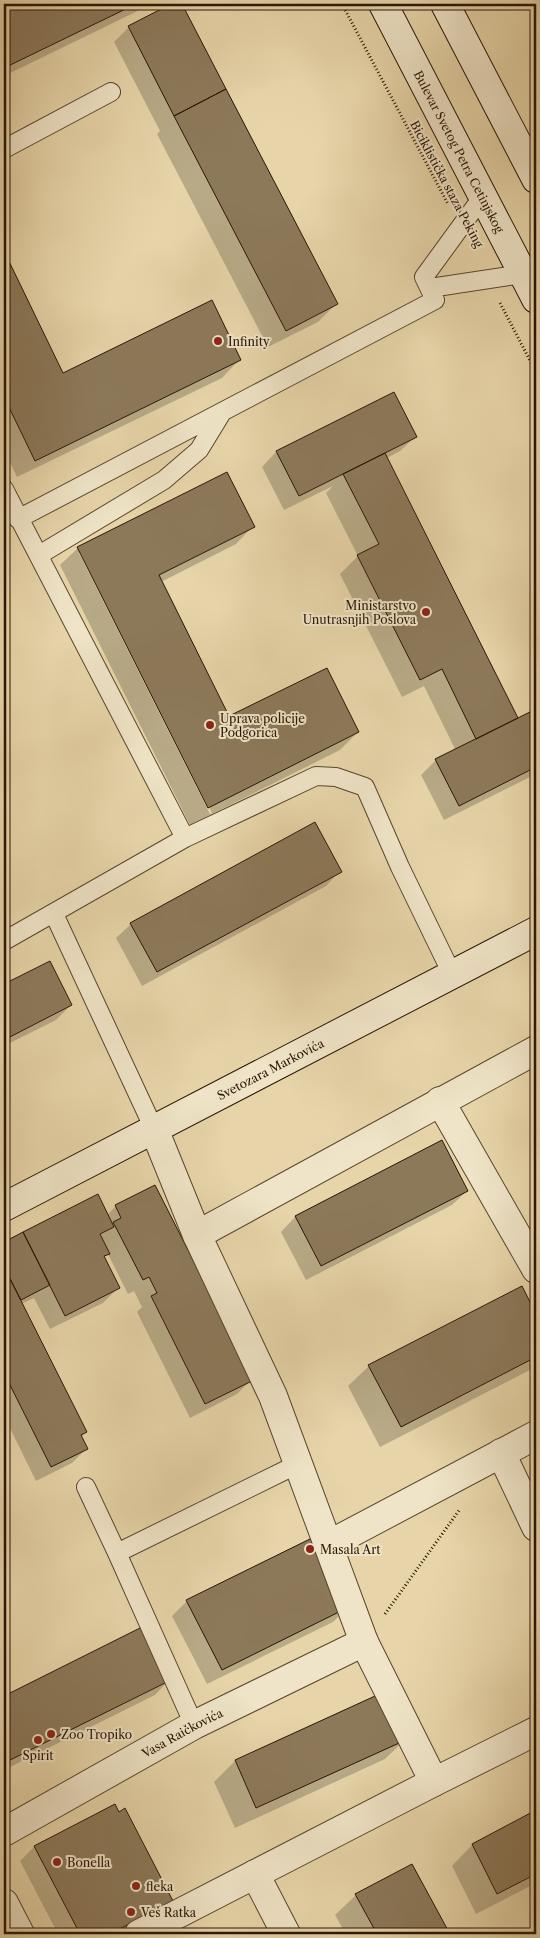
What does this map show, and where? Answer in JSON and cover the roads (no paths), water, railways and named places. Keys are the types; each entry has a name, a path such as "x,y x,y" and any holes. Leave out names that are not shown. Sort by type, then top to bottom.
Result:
{"street":[{"name":"Bulevar Svetog Petra Cetinjskog","path":"382,4 536,299"},
{"path":"445,4 536,179"},
{"name":"Svetozara Markovića","path":"4,1207 536,931"},
{"path":"197,1235 536,1050"},
{"path":"440,1101 536,1269"},
{"path":"154,1130 197,1235 273,1396 364,1642 434,1782"},
{"path":"328,1545 536,1435"},
{"path":"501,1454 536,1527"},
{"name":"Vasa Raičkovića","path":"4,1832 194,1725 364,1642"},
{"path":"139,1934 536,1731"},
{"path":"255,1874 286,1934"},
{"path":"4,1903 20,1934"}],"lane":[{"path":"4,149 111,92"},
{"path":"427,282 460,228 483,196"},
{"path":"427,282 487,279 524,274"},
{"path":"18,520 435,300 427,282"},
{"path":"39,555 164,480 199,450 222,412"},
{"path":"4,489 18,520 39,555 185,838"},
{"path":"4,942 185,838 316,776 336,776 365,787 400,867 452,974"},
{"path":"54,914 154,1130"},
{"path":"117,1553 298,1464"},
{"path":"86,1487 194,1725"}],"place":[{"name":"Infinity","path":"218,341"},
{"name":"Ministarstvo Unutrasnjih Poslova","path":"426,612"},
{"name":"Uprava policije Podgorica","path":"210,725"},
{"name":"Masala Art","path":"310,1549"},
{"name":"Zoo Tropiko","path":"51,1734"},
{"name":"Spirit","path":"38,1740"},
{"name":"Bonella","path":"57,1862"},
{"name":"fleka","path":"136,1886"},
{"name":"Veš Ratka","path":"131,1912"}]}
